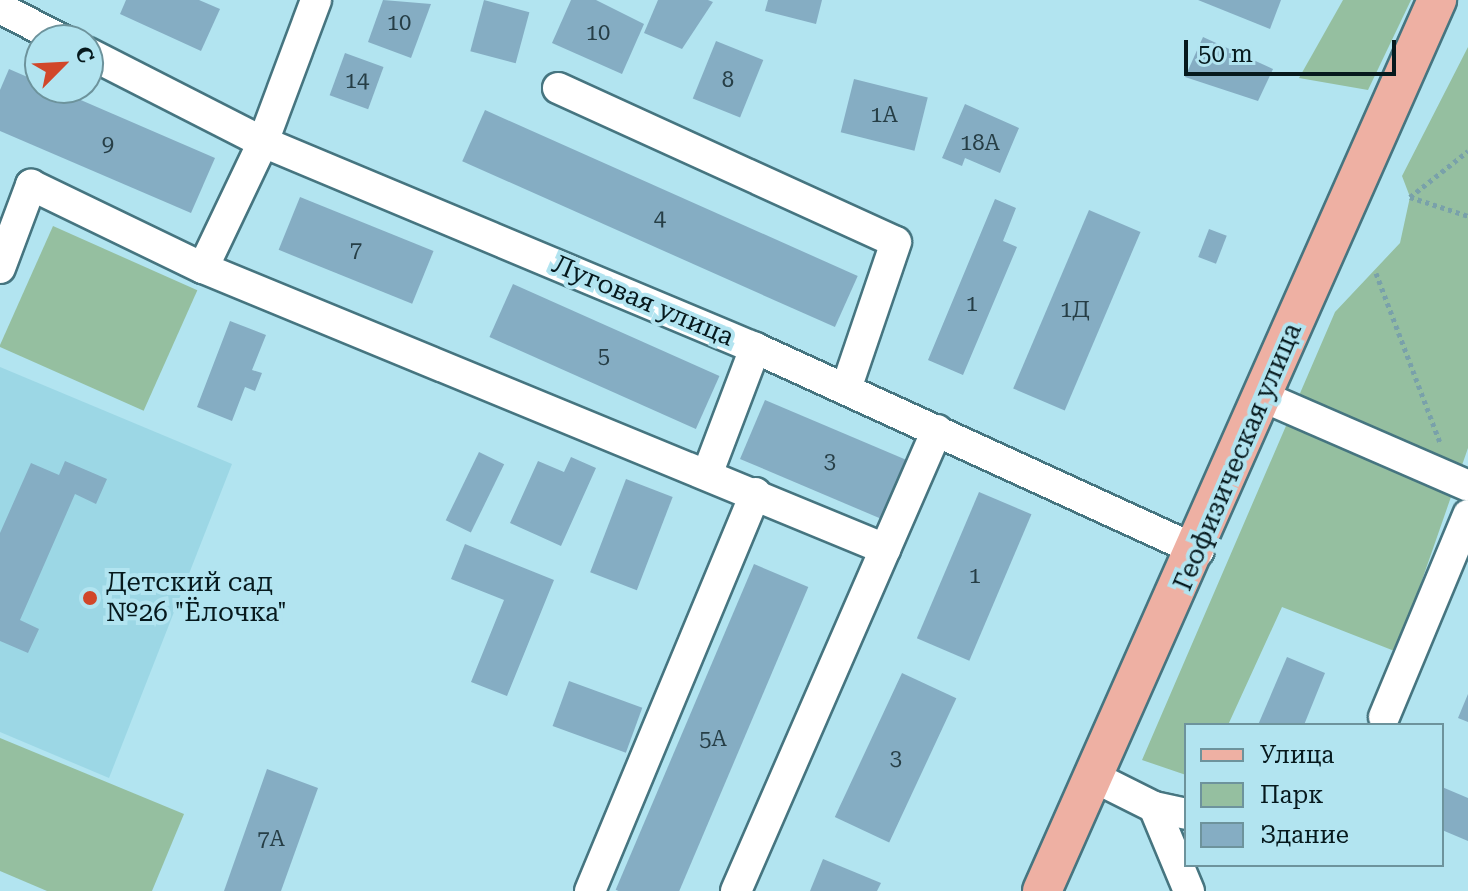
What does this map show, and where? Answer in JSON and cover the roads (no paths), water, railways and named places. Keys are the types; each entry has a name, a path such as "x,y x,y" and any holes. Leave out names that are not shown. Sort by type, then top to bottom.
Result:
{"main road":[{"name":"Геофизическая улица","path":"1042,891 1199,551 1430,7"}],"street":[{"path":"203,268 263,142 316,0"},
{"path":"0,8 31,24"},
{"name":"Луговая улица","path":"104,61 263,142 755,348 1199,551"},
{"path":"558,88 896,242 846,389"},
{"path":"0,268 31,185 203,268 708,472 885,549"},
{"path":"708,472 755,348"},
{"path":"1266,398 1461,483"},
{"path":"736,891 937,430"},
{"path":"590,891 756,493"},
{"path":"1384,717 1468,515"},
{"path":"1094,777 1154,807 1184,814"},
{"path":"1154,807 1189,891"}],"place":[{"name":"Детский сад №26 \"Ёлочка\"","path":"90,598"}]}
